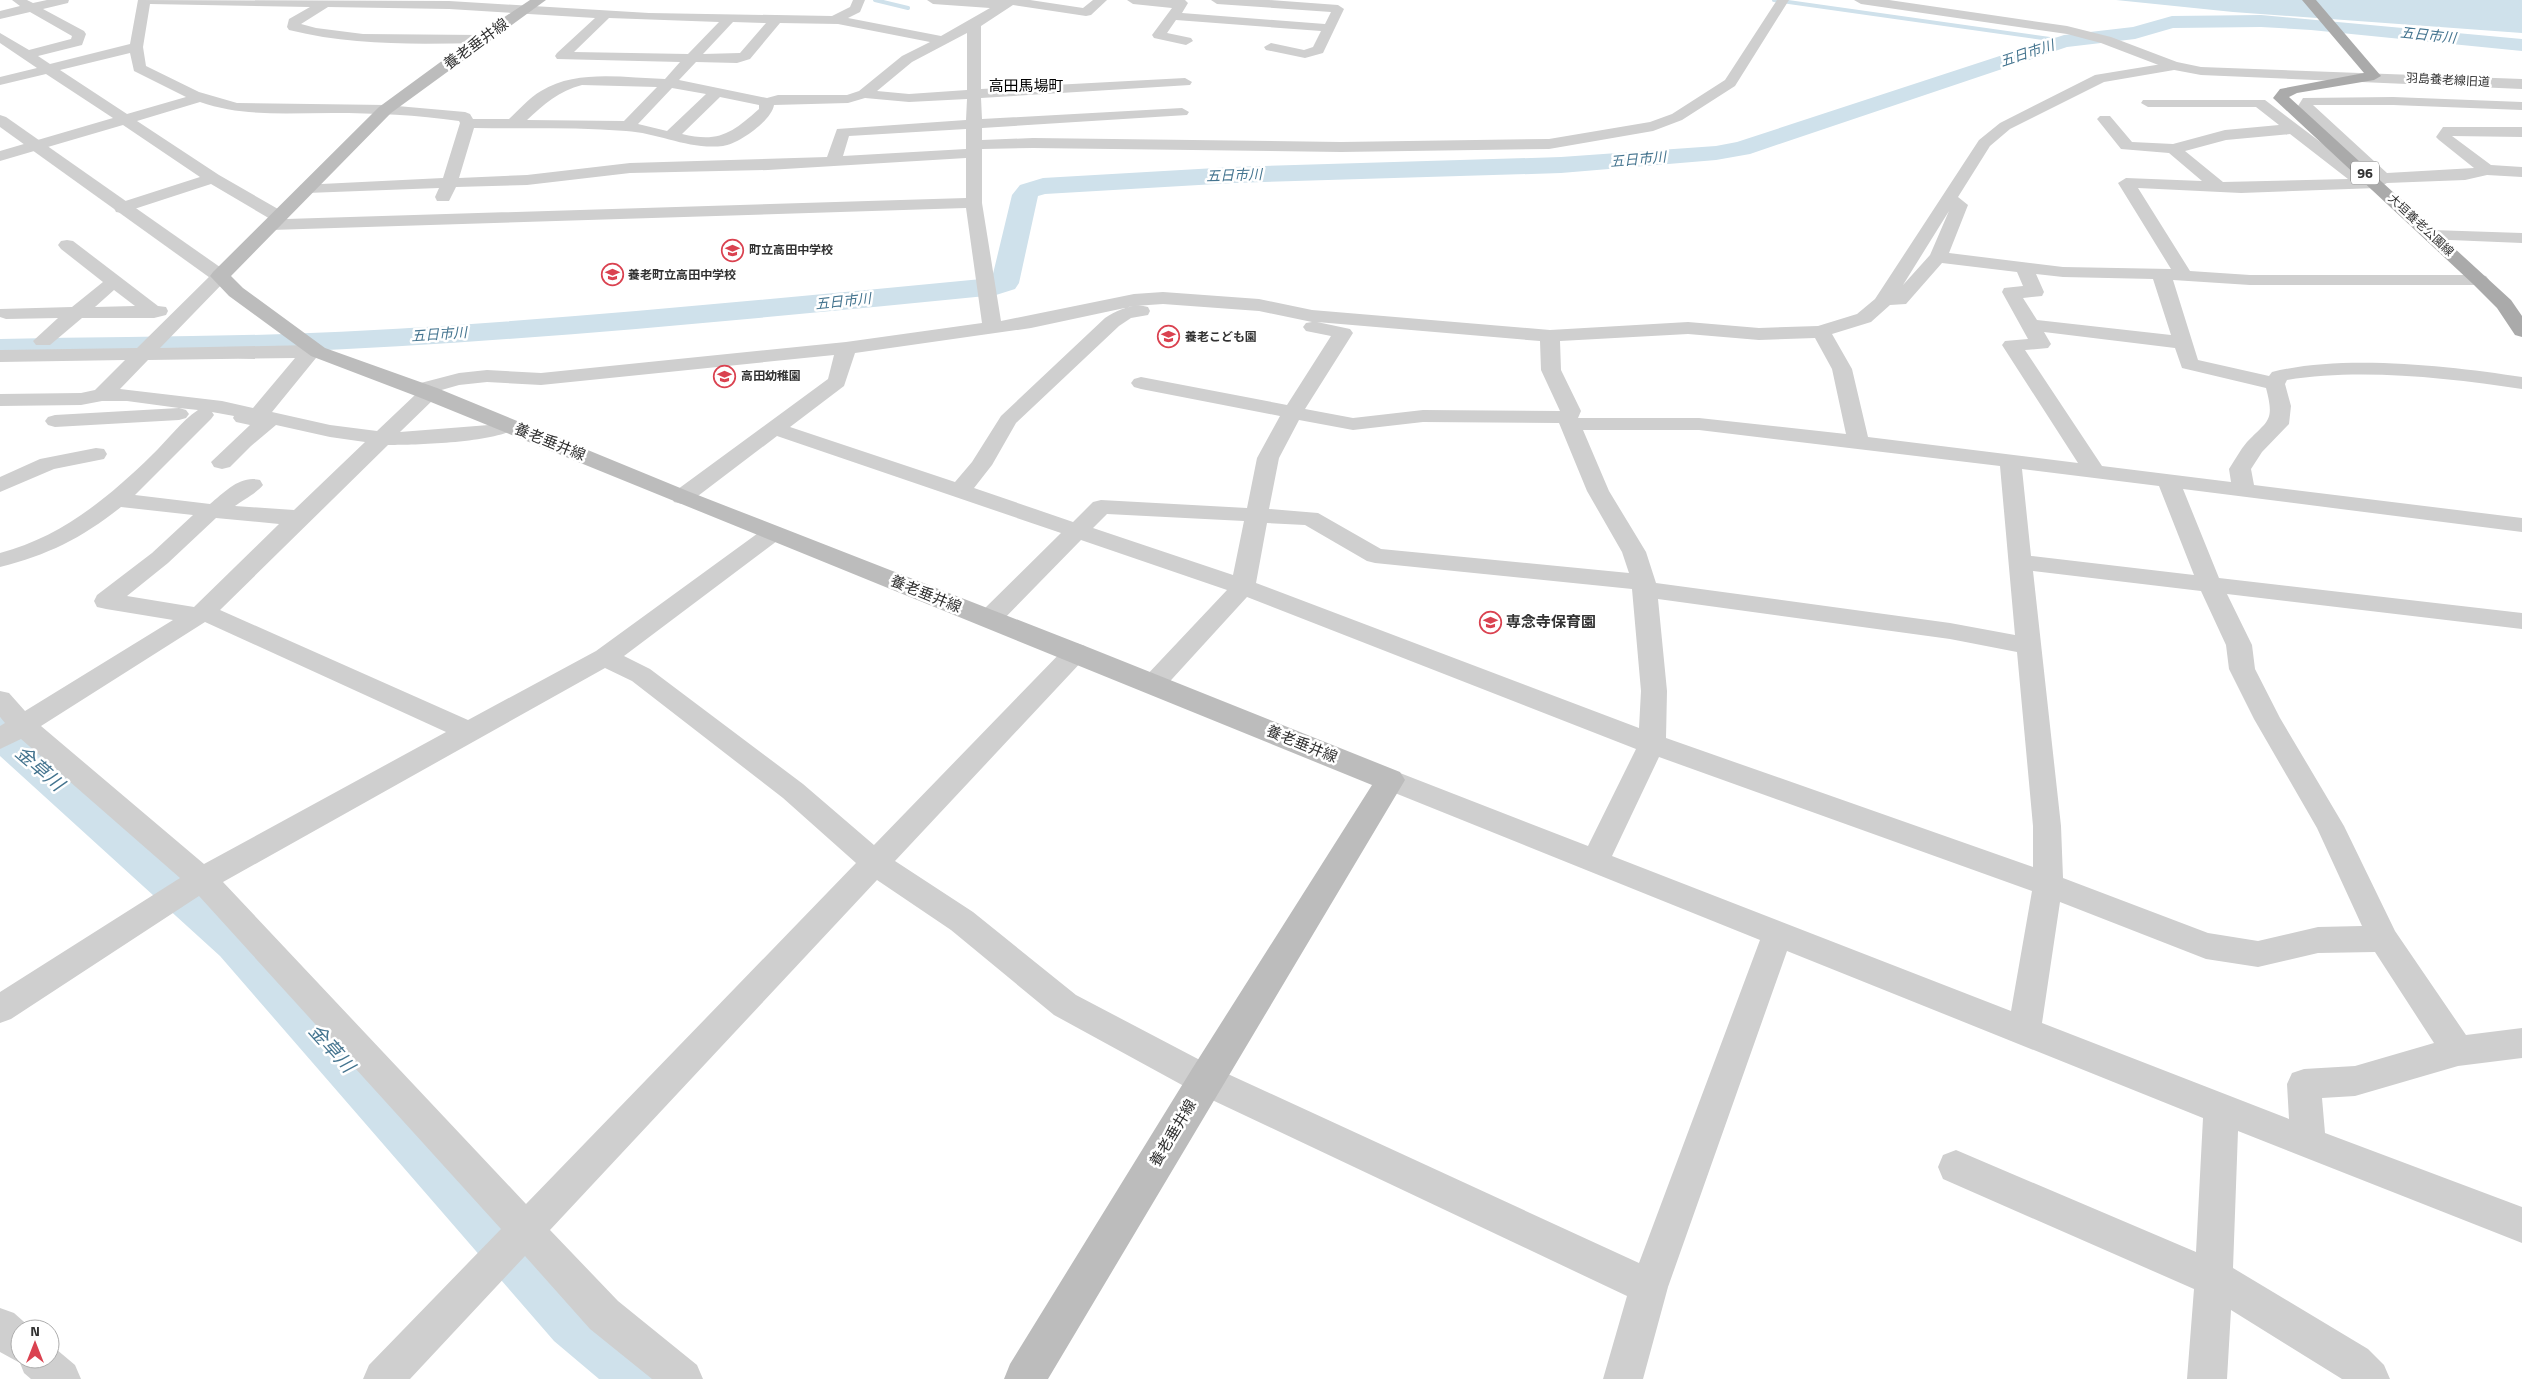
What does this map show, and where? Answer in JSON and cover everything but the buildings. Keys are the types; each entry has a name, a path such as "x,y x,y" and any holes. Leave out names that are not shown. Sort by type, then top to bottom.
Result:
{"main road":[{"path":"2309,0 2369,72"},
{"name":"養老垂井線","path":"532,4 385,110 220,276 236,292 308,345 682,497 1076,652 1390,780 1205,1080 1025,1379"},
{"name":"大垣養老公園線","path":"2369,72 2285,92 2282,98 2289,107 2380,181 2432,235 2504,304 2521,326"}],"street":[{"path":"18,0 79,34 77,42 27,55"},
{"path":"0,15 63,0"},
{"path":"431,220 449,184 468,123 465,117 450,114 385,110 253,109 232,107 199,98 139,68 136,47 144,0 532,4 649,18 834,20 941,40"},
{"path":"834,20 855,9 859,0"},
{"path":"933,0 1008,2 1086,12 1101,0"},
{"path":"1133,0 1330,28"},
{"path":"1217,0 1341,5 1318,50 1305,54 1271,47"},
{"path":"307,188 527,180 630,168 768,165 834,161 1033,143 1170,146 1491,147 1559,143 1665,123 1713,95 1730,83 1783,0"},
{"name":"羽島養老線旧道","path":"1862,0 2067,30 2106,40 2174,66 2233,73 2369,72 2522,84"},
{"path":"328,1 294,22 294,26 318,34 342,36 481,39"},
{"path":"374,16 393,2"},
{"path":"864,94 907,59 974,24 1008,2"},
{"path":"1179,7 1159,35 1186,41"},
{"path":"606,14 562,56 737,59 745,56 776,20"},
{"path":"635,31 649,18"},
{"path":"628,126 671,83 729,19"},
{"path":"974,24 972,124 974,203 992,328"},
{"path":"342,36 358,26"},
{"path":"0,38 275,221 431,220 974,203"},
{"path":"582,81 621,44"},
{"path":"0,81 136,47"},
{"path":"11,732 201,614 381,438 425,391 459,379 487,376 541,378 846,348 1031,322 1134,300 1200,299 1225,301 1259,305 1312,316 1550,336 1688,328 1759,334 1820,332 1864,318 1882,303 1984,142 2005,126 2100,78 2174,66"},
{"path":"514,124 545,95 565,85 582,81 671,83 767,102 778,99 848,98 864,94 909,98 1185,82"},
{"path":"672,136 717,92"},
{"path":"0,156 199,98"},
{"path":"2380,181 2305,106 2308,101 2440,102 2522,106"},
{"path":"468,123 628,126 690,141 724,141 740,134 766,110 767,102"},
{"path":"2148,103 2260,103 2358,179 2380,181"},
{"path":"834,161 842,132 1182,112"},
{"path":"2105,119 2127,146 2173,149 2225,135 2292,129"},
{"path":"0,120 220,276 102,395"},
{"path":"2487,170 2444,137 2448,130 2522,132"},
{"path":"2173,149 2218,187"},
{"path":"2184,276 2126,182 2218,187 2380,181 2464,174 2487,170 2522,172"},
{"path":"122,208 213,178"},
{"path":"1882,303 1899,300 1938,257 1960,205 1948,198"},
{"path":"2432,235 2522,238"},
{"path":"68,245 154,312"},
{"path":"1938,257 2063,272 2158,274 2250,280 2480,280"},
{"path":"2024,268 2035,292 2011,292 2041,344 2012,345 2094,471"},
{"path":"2158,274 2164,281 2190,364 2275,384"},
{"path":"43,341 107,287 116,282"},
{"path":"960,491 981,464 1008,420 1112,322 1126,313 1182,306 1200,299"},
{"path":"1153,684 1242,587 1268,458 1292,413 1343,333 1240,312 1225,301"},
{"path":"6,313 186,311"},
{"path":"2030,325 2098,331 2183,343"},
{"path":"1820,332 1836,355 1848,388 1858,442"},
{"path":"1550,336 1552,370 1571,411 1569,420 1598,491 1634,552 1644,586 1654,691 1652,744 1596,861"},
{"path":"0,341 158,340"},
{"path":"0,356 142,356 308,345"},
{"path":"222,462 265,417 308,345"},
{"path":"682,497 837,382 846,348"},
{"path":"2244,490 2240,469 2253,448 2278,424 2282,406 2275,384 2279,376 2301,371 2385,370 2454,373 2522,383"},
{"path":"1142,384 1353,424 1423,416 1698,424 1858,442 2522,525"},
{"path":"0,400 81,399 102,395 180,401 330,431 381,438 416,439 492,431 508,425"},
{"path":"55,421 148,415 204,415 252,419 265,417"},
{"path":"0,560 16,557 54,540 116,500 145,476 204,415"},
{"path":"776,429 1242,587 1652,744 2048,885 2206,946 2258,954 2318,940 2383,939"},
{"path":"0,484 48,464 96,454"},
{"path":"2010,461 2047,826 2048,885 2024,1031"},
{"path":"2168,481 2210,584 2239,644 2242,669 2262,711 2330,826 2383,939 2458,1051"},
{"path":"252,485 236,493 213,511 160,558 106,601 201,614 470,732"},
{"path":"116,500 270,517 300,516"},
{"path":"989,619 1101,507 1310,518 1375,556 1644,586 1950,631 2028,646"},
{"path":"0,1008 202,879 605,657 773,533"},
{"path":"2019,562 2522,621"},
{"path":"383,1379 876,864 1076,652"},
{"path":"605,657 641,675 794,791 876,864 962,921 1065,1006 1205,1080 1649,1286"},
{"path":"0,700 11,732 202,879 604,1315 683,1379"},
{"path":"1390,780 2221,1109 2522,1225"},
{"path":"1626,1378 1649,1286 1778,934"},
{"path":"2308,1142 2304,1084 2355,1082 2458,1051 2522,1042"},
{"path":"2206,1379 2214,1278 2221,1109"},
{"path":"1956,1167 2214,1278 2354,1363 2370,1379"},
{"path":"0,1327 10,1336"},
{"path":"50,1369 61,1379"}],"shaded area":[{"path":"2116,0 2522,0 2522,33 2233,12"}],"waterway":[{"path":"875,0 908,8"},
{"path":"1774,0 2064,41"},
{"name":"五日市川","path":"0,348 284,343 411,336 657,319 996,286 1005,283 1025,195 1029,190 1043,186 1233,175 1561,165 1716,153 1741,149 2064,41 2135,33 2172,22 2261,21 2311,24 2522,45"},
{"name":"金草川","path":"0,732 237,942 575,1320 648,1379"}],"place":[{"name":"町立高田中学校","path":"733,250"},
{"name":"養老町立高田中学校","path":"612,275"},
{"name":"養老こども園","path":"1169,337"},
{"name":"高田幼稚園","path":"725,376"},
{"name":"専念寺保育園","path":"1490,622"}],"district":[{"name":"高田馬場町","path":"1026,86"}]}
